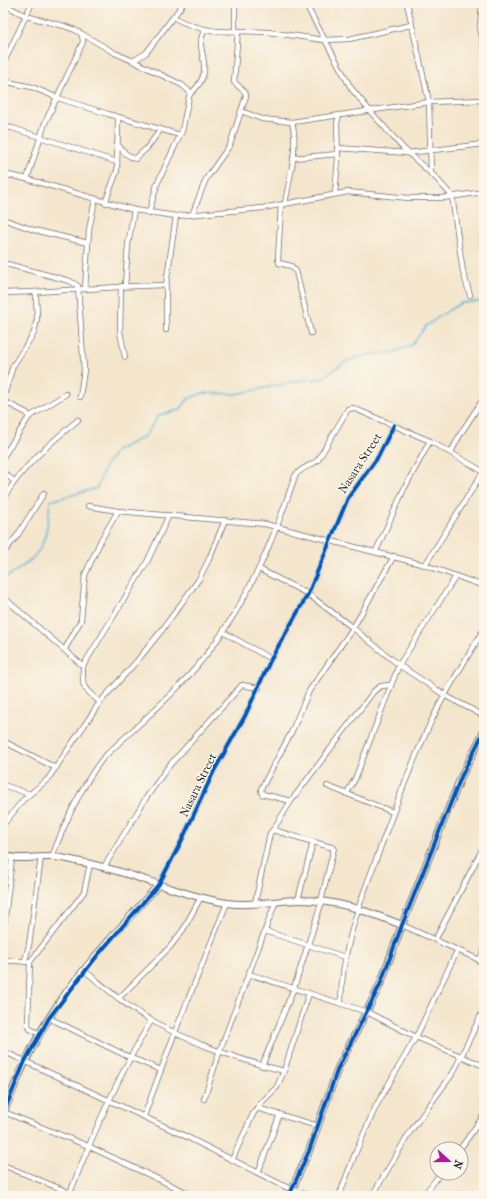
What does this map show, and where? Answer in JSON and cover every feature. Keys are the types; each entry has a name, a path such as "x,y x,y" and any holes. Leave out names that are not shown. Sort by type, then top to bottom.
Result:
{"street":[{"path":"3,64 32,3"},
{"path":"192,215 202,186 230,145 246,93 234,82 236,32 235,3"},
{"path":"305,3 351,88 408,153 452,196 463,272 470,295"},
{"path":"407,3 430,102 431,174"},
{"path":"482,3 480,27 484,48"},
{"path":"3,4 26,16 64,26 82,34 115,53 182,85 190,92 190,94"},
{"path":"133,61 146,53 184,4"},
{"path":"174,18 191,26 205,30 268,32 324,40 349,39 411,25"},
{"path":"149,214 157,184 180,135 190,94 199,85 204,72 206,65 201,40 205,30"},
{"path":"27,179 40,137 83,42 82,34"},
{"path":"3,81 32,87 58,98 180,135"},
{"path":"241,112 262,119 292,122 430,102 484,100"},
{"path":"335,194 338,154 337,123 339,116"},
{"path":"105,203 116,176 118,117"},
{"path":"292,122 295,137 293,158 283,204 278,259 279,263 291,266 296,271 312,333"},
{"path":"3,127 12,128 117,162"},
{"path":"117,144 126,154 135,159 147,148 162,129"},
{"path":"337,148 408,153 484,144"},
{"path":"293,158 338,154"},
{"path":"3,174 27,179 105,203 149,214 176,216 283,204 348,192 409,198 452,196 484,192"},
{"path":"85,289 88,243 95,200"},
{"path":"125,357 120,332 123,286 134,210"},
{"path":"166,330 166,286 176,216"},
{"path":"3,225 3,219 34,230 88,243"},
{"path":"3,263 76,284 79,290 84,370 80,397"},
{"path":"3,293 79,290 123,286 166,286"},
{"path":"3,398 13,366 34,333 37,319 36,292"},
{"path":"3,457 29,417 66,394"},
{"path":"451,452 461,433 484,398"},
{"path":"3,401 28,413 29,417"},
{"path":"52,857 71,812 93,772 103,758 183,680 205,656 223,632 259,569 278,527 295,476 298,472 314,464 318,460 350,408 430,441 484,472 425,565"},
{"path":"3,499 14,481 50,443 78,420"},
{"name":"Nasara Street","path":"3,1113 25,1061 49,1018 85,971 159,884 182,840 214,771 246,716 271,659 308,594 348,498 378,457 394,425"},
{"path":"376,551 404,489 430,441"},
{"path":"3,472 14,481"},
{"path":"3,552 17,536 44,493"},
{"path":"88,506 118,511 225,520 278,527 330,541 376,551 484,584"},
{"path":"65,649 81,620 85,575 101,540 118,511"},
{"path":"100,702 84,689 82,679 83,666 147,562 169,515"},
{"path":"3,825 18,806 30,794 39,788 56,768 100,702 137,661 199,579 225,520"},
{"path":"291,801 262,794 261,789 290,733 309,690 353,628 394,556"},
{"path":"259,569 308,594 399,665 446,696 484,716"},
{"path":"347,793 362,760 399,665 456,576"},
{"path":"3,597 83,666"},
{"path":"340,1003 341,980 345,956 358,907 393,812 430,724 484,629"},
{"path":"223,632 271,659"},
{"path":"104,867 146,798 168,767 242,685 259,688"},
{"path":"255,903 270,833 274,830 291,801 374,691 381,686 390,686"},
{"path":"291,1193 318,1126 338,1068 380,985 402,925 461,778 484,731"},
{"path":"3,741 56,768"},
{"path":"3,785 30,794"},
{"path":"327,786 393,812"},
{"path":"262,1066 294,988 322,901 335,849 274,830"},
{"path":"298,900 313,842"},
{"path":"434,940 484,846"},
{"path":"3,855 12,858 52,857 90,864 201,897 227,903 298,900 322,901 358,907 402,925 482,962 484,951"},
{"path":"40,1034 30,1029 28,1024 27,961 41,857"},
{"path":"3,934 12,858"},
{"path":"27,961 84,892 90,864"},
{"path":"119,998 170,947 183,930 201,897"},
{"path":"204,1098 220,1050 276,901"},
{"path":"144,1116 175,1032 227,903"},
{"path":"265,931 308,946 345,956"},
{"path":"339,1196 354,1154 376,1106 416,1037 457,951"},
{"path":"3,960 27,961"},
{"path":"85,971 151,1021 262,1066 284,1071"},
{"path":"249,974 367,1012 416,1037 484,1066"},
{"path":"232,1160 257,1108 277,1087 284,1071 309,993"},
{"path":"372,1196 410,1132 440,1094 461,1057 484,1008"},
{"path":"49,1018 129,1058 161,1070"},
{"path":"70,1193 108,1100 129,1058 151,1021"},
{"path":"3,1051 144,1116 258,1173 291,1193 312,1196"},
{"path":"257,1108 318,1126"},
{"path":"3,1113 88,1146 194,1196"},
{"path":"258,1173 280,1114"},
{"path":"466,1141 484,1115"},
{"path":"3,1165 78,1196"},
{"path":"423,1196 435,1181"}],"waterway":[{"path":"3,579 27,563 40,548 47,529 50,501 97,488 105,466 116,451 145,436 159,415 180,410 188,399 203,393 236,394 302,380 321,379 346,361 371,354 392,353 412,345 426,326 449,310 461,303 484,301"}],"cycle path":[{"path":"3,1114 25,1061 49,1018 97,956 159,884 182,840 214,771 245,716 271,659 308,594 348,498 378,457 394,425"},
{"path":"289,1196 309,1151 338,1068 380,985 402,925 461,777 484,731"}]}
